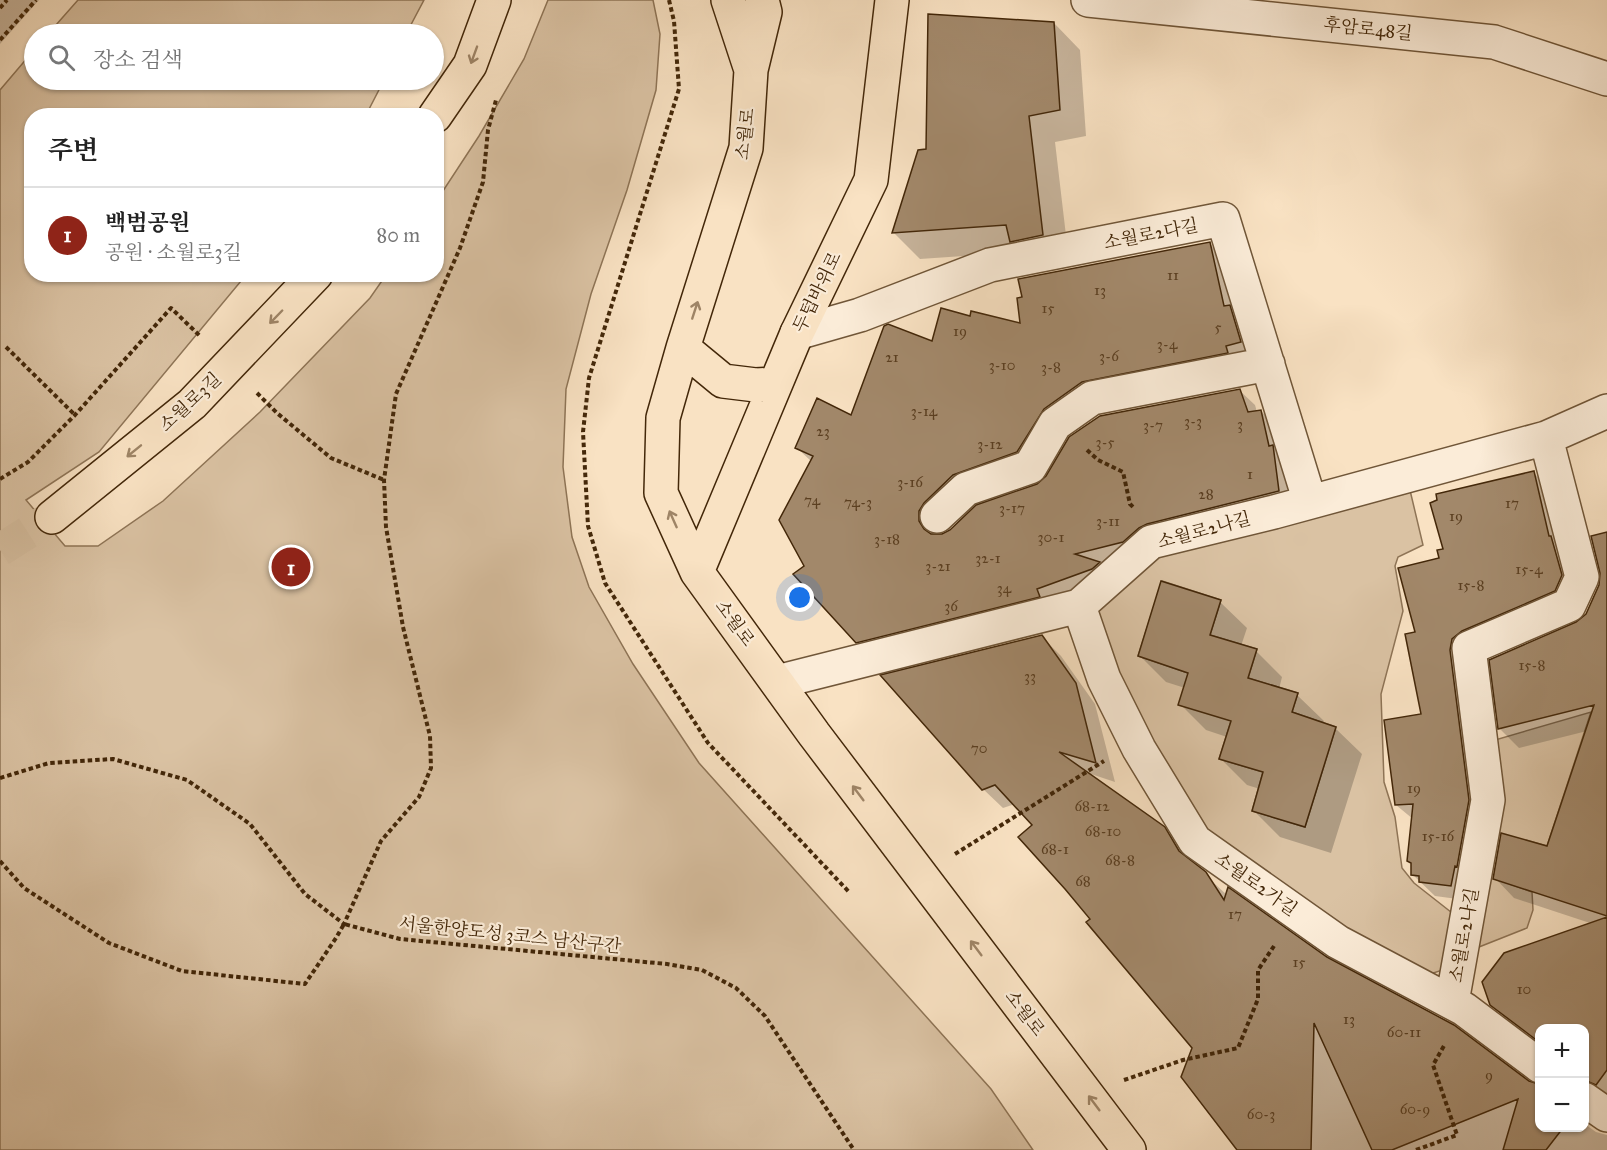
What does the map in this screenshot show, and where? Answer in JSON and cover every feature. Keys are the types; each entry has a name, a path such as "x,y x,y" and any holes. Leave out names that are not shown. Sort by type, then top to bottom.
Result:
{"main road":[{"path":"440,108 470,65 494,0"},
{"path":"728,0 751,70"},
{"name":"소월로","path":"762,0 765,12 751,70 746,148 663,418 661,493 697,572 921,875 1129,1150"},
{"name":"두텁바위로","path":"697,572 797,333 871,180 892,0"},
{"name":"소월로3길","path":"52,517 192,404 308,282"},
{"path":"683,348 723,381 756,386 775,384"}],"street":[{"name":"후암로48길","path":"1088,0 1494,42 1607,79"},
{"name":"소월로2다길","path":"797,333 860,315 990,265 1223,219 1310,502"},
{"path":"937,516 966,489 1030,467 1055,424 1092,398 1268,364"},
{"name":"소월로2나길","path":"777,682 1079,606 1151,542 1310,502 1546,438 1607,411"},
{"name":"소월로2나길","path":"1458,1006 1488,800 1469,648 1569,605 1582,577 1546,438"},
{"name":"소월로2가길","path":"1079,606 1104,679 1139,749 1195,841 1338,942 1458,1006 1535,1063"},
{"path":"1589,1103 1607,1115"}],"path":[{"path":"0,8 7,0"},
{"path":"0,40 36,0"},
{"path":"0,861 24,888 109,943 182,971 305,984 336,938 381,841 419,797 431,768 430,736 403,627 386,527 384,480 396,394 460,248 483,182 488,130 497,95"},
{"path":"6,347 75,415"},
{"path":"1055,424 1098,460 1123,472 1130,504 1159,541"},
{"path":"921,875 1109,758"},
{"path":"0,778 49,763 113,759 187,780 250,824 305,894 344,924"},
{"name":"서울한양도성 3코스 남산구간","path":"344,924 400,939 667,964 702,970 736,988 765,1016 854,1150"},
{"path":"1087,1093 1183,1060 1238,1048 1258,999 1258,970"},
{"path":"1416,1150 1457,1136 1433,1065 1458,1006"}],"shaded area":[{"path":"78,0 424,0 411,24 57,24"},
{"path":"548,0 653,0 660,34 656,90 627,190 591,294 566,389 563,467 572,537 589,587 633,664 699,763 991,1089 1033,1150 0,1150 0,90 24,62 24,90 379,90 370,108 24,108 24,282 240,282 99,452 26,500 65,546 98,546 163,501 260,412 370,298 381,282 444,282 444,189 479,136 524,59"},
{"path":"1409,486 1423,545 1398,557 1395,566 1403,611 1381,694 1384,782 1395,817 1402,868 1414,883 1456,916 1449,968 1424,976 1346,930 1198,829 1111,669 1098,615 1099,597 1149,553","holes":["1162,581 1221,600 1210,635 1257,649 1248,678 1298,693 1292,712 1336,727 1305,827 1252,811 1263,772 1219,759 1231,721 1188,673 1138,656"]},
{"path":"1591,712 1547,846 1526,840 1510,884 1532,892 1533,910 1527,928 1474,949 1504,806 1495,740"}],"building":[{"path":"928,14 1054,22 1060,110 1029,116 1043,235 1010,242 1006,225 892,233 918,150 926,149"},
{"path":"1210,242 1224,306 1230,305 1241,342 1226,346 1228,353 1082,382 1044,409 1017,452 953,475 924,503 919,511 919,521 931,534 942,534 950,530 976,505 1037,484 1046,476 1069,437 1100,416 1240,389 1248,412 1261,410 1269,446 1273,445 1279,491 1147,524 1123,542 1075,554 1100,562 1092,569 1037,589 1040,597 856,643 793,574 804,566 779,520 813,456 795,448 817,398 851,415 884,326 888,324 932,341 941,308 970,316 971,311 1020,323 1017,298 1022,297 1018,279"},
{"path":"1534,471 1549,536 1551,536 1562,575 1555,591 1462,631 1452,639 1450,650 1469,800 1457,867 1455,866 1451,886 1419,882 1419,876 1411,875 1411,863 1407,861 1413,804 1395,805 1384,720 1421,714 1405,634 1415,632 1398,568 1439,558 1437,550 1443,549 1430,503 1437,500 1436,494"},
{"path":"1607,532 1607,916 1493,879 1501,833 1547,846 1594,705 1498,729 1489,660 1576,622 1586,614 1599,585 1600,573 1591,536"},
{"path":"1161,581 1221,600 1210,635 1257,649 1248,678 1298,693 1292,712 1336,727 1305,827 1252,811 1263,772 1219,759 1231,721 1178,705 1188,673 1138,656"},
{"path":"1042,635 1076,683 1096,763 1059,752 1165,827 1179,851 1206,872 1224,900 1228,887 1327,957 1454,1025 1529,1081 1535,1083 1535,1132 1560,1132 1546,1150 1503,1150 1518,1099 1392,1150 1372,1150 1314,1023 1311,1150 1237,1150 1181,1077 1192,1048 1086,922 1090,919 1018,837 1032,825 995,785 982,790 880,675"},
{"path":"1607,917 1607,1070 1596,1085 1589,1082 1589,1024 1535,1024 1535,1039 1490,1005 1482,982 1504,953"}],"tunnel":[{"path":"0,550 52,517"}],"place":[{"name":"백범공원","path":"291,567"}]}
